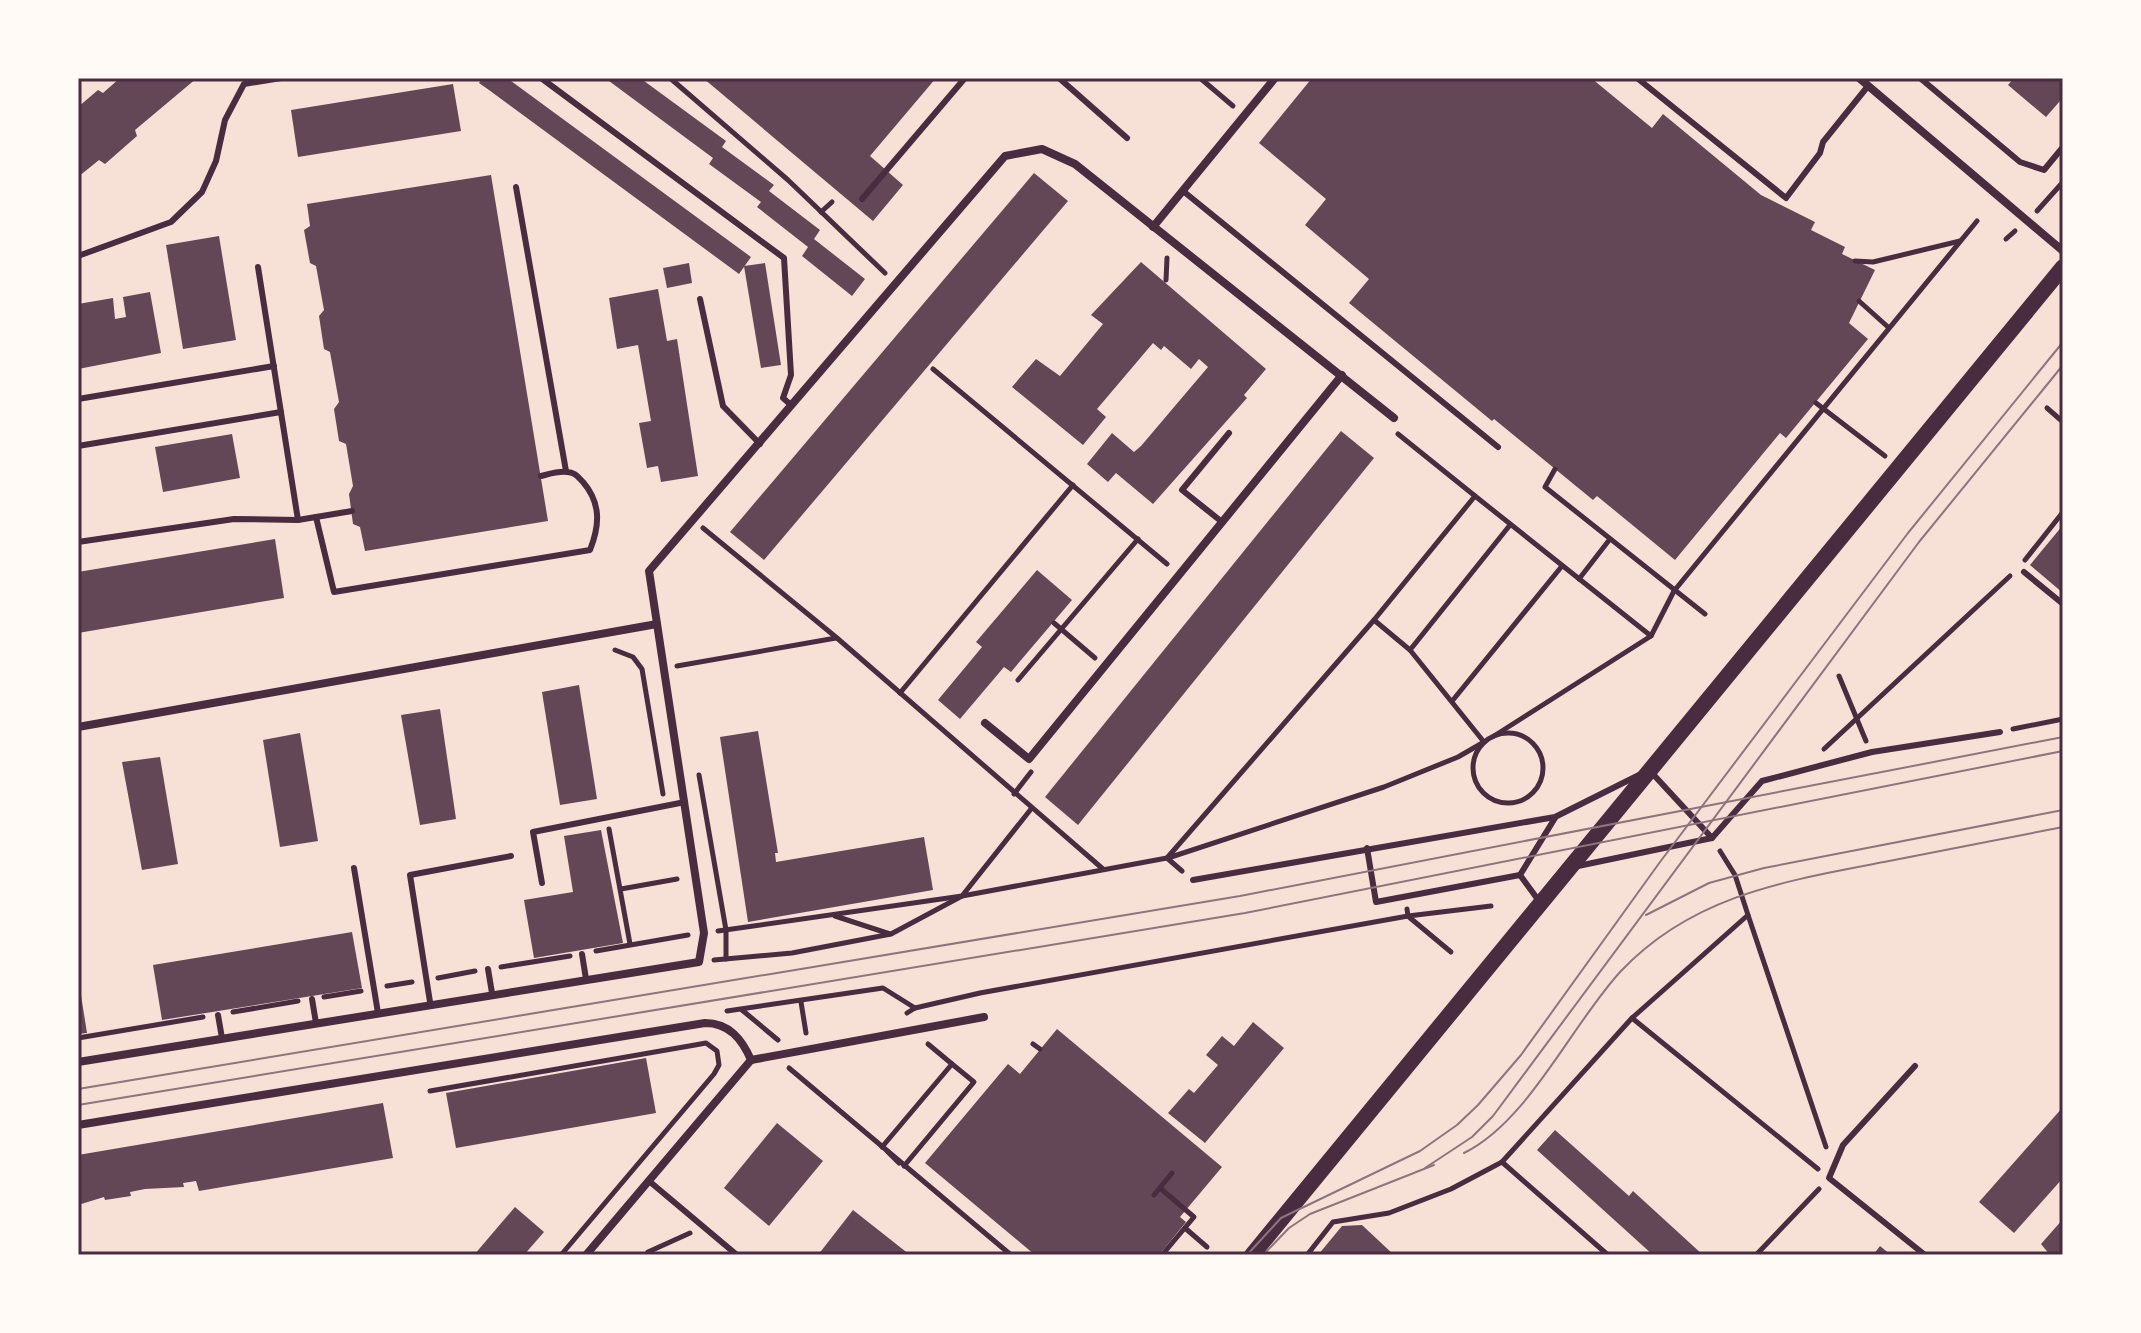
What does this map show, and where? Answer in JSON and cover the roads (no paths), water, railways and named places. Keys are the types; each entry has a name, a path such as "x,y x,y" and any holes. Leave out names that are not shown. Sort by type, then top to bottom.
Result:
{"main road":[{"path":"1252,1255 2063,267"}],"street":[{"path":"1153,227 1275,78"},
{"path":"1859,78 2063,251"},
{"path":"78,1062 430,1002 699,962 704,933 649,571 996,164 1017,151 1053,151 1394,418"},
{"path":"985,723 1029,759 1342,375"},
{"path":"78,727 657,624"},
{"path":"586,1255 751,1060 984,1017"},
{"path":"78,1125 705,1023 725,1026 732,1031 751,1060"}],"lane":[{"path":"78,256 171,222 202,192 216,161 225,120 244,81 281,78"},
{"path":"541,78 784,258 791,375 783,398 791,405"},
{"path":"862,199 965,78"},
{"path":"1059,78 1127,138"},
{"path":"1637,78 1786,198 1820,153 1823,142 1868,86"},
{"path":"1920,78 2020,162 2044,170 2063,147"},
{"path":"516,187 566,471"},
{"path":"1183,191 1498,447"},
{"path":"258,267 298,520"},
{"path":"700,299 723,406 760,444"},
{"path":"78,399 274,366"},
{"path":"78,446 281,412"},
{"path":"1222,522 1182,490 1229,433"},
{"path":"316,517 334,592 569,556 590,550 597,532 598,513 593,493 576,474 566,471 541,476"},
{"path":"78,542 234,519 298,520 352,511"},
{"path":"2024,572 2063,604"},
{"path":"1569,868 1712,838 1762,781 1872,752 2000,732"},
{"path":"1193,880 1555,817 1649,770 1712,838"},
{"path":"542,883 533,832 685,802"},
{"path":"1367,848 1376,902 1520,875 1555,817"},
{"path":"430,1002 410,875 511,856"},
{"path":"354,868 378,1013"},
{"path":"1520,875 1540,903"},
{"path":"582,954 586,979"},
{"path":"488,969 492,993"},
{"path":"312,999 316,1023"},
{"path":"218,1015 222,1038"},
{"path":"1915,1066 1843,1145 1829,1178 1925,1255"},
{"path":"649,1181 737,1255"}],"tram line":[{"path":"1247,1255 1281,1218 1420,1151 1457,1125 1478,1105 1521,1055 1660,862 1908,533 2063,342"},
{"path":"1425,1168 1472,1137 1493,1116 1919,542 2063,365"},
{"path":"78,1089 1240,896 2063,737"},
{"path":"78,1105 1245,913 2063,751"},
{"path":"1646,915 1709,883 1764,868 2063,810"},
{"path":"1464,1153 1509,1119 1529,1096 1621,971 1649,945 1710,908 1743,895 1812,876 2063,827"},
{"path":"1263,1255 1289,1228 1310,1214 1434,1165"}]}
